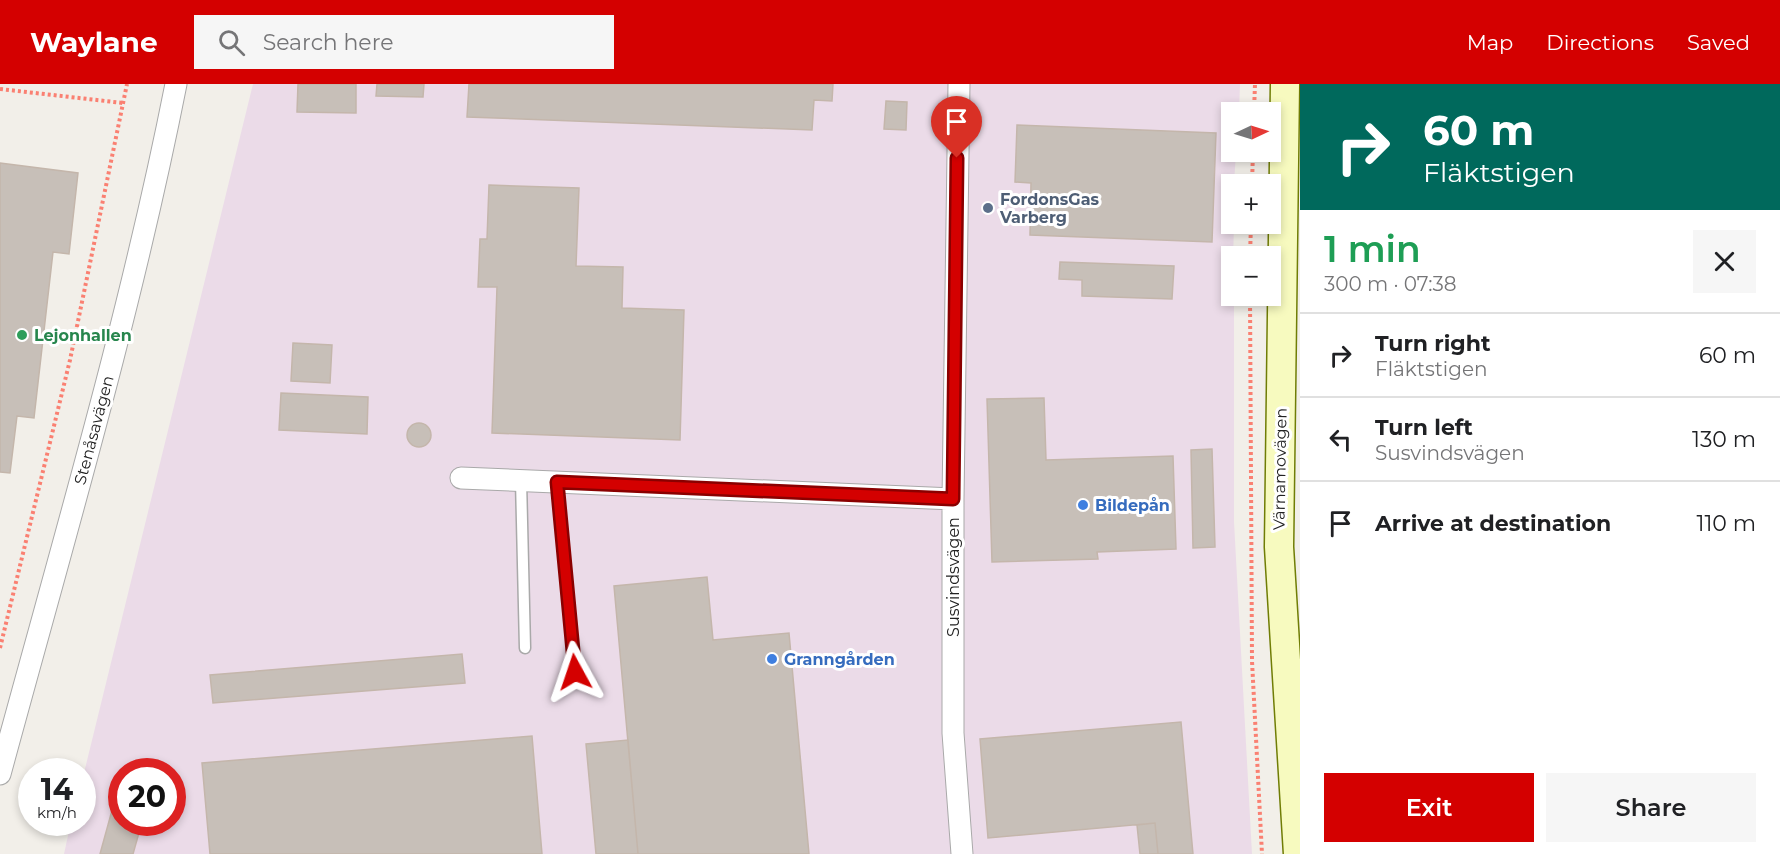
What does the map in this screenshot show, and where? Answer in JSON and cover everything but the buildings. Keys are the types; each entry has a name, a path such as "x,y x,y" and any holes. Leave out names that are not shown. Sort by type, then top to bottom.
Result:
{"main road":[{"name":"Värnamovägen","path":"1285,84 1279,547 1298,854"}],"street":[{"name":"Stenåsavägen","path":"0,774 129,302 176,84"},
{"name":"Susvindsvägen","path":"959,84 953,499 953,733 962,854"},
{"path":"461,478 953,499"}],"lane":[{"path":"521,480 525,648"},
{"path":"557,482 575,672"}],"path":[{"path":"0,648 70,360 127,84"},
{"path":"1254,102 1255,84"},
{"path":"0,89 123,103"},
{"path":"1250,306 1252,651 1262,854"}],"shaded area":[{"path":"253,84 1240,84 1239,102 1221,102 1221,162 1235,162 1235,174 1221,174 1221,234 1234,234 1233,246 1221,246 1221,306 1234,306 1234,522 1252,854 64,854 68,836 96,836 96,758 88,758"}],"place":[{"name":"FordonsGas Varberg","path":"988,208"},
{"name":"Lejonhallen","path":"22,335"},
{"name":"Bildepån","path":"1083,505"},
{"name":"Granngården","path":"772,659"}],"route":[{"path":"575,672 557,482 953,499 957,158"}]}
